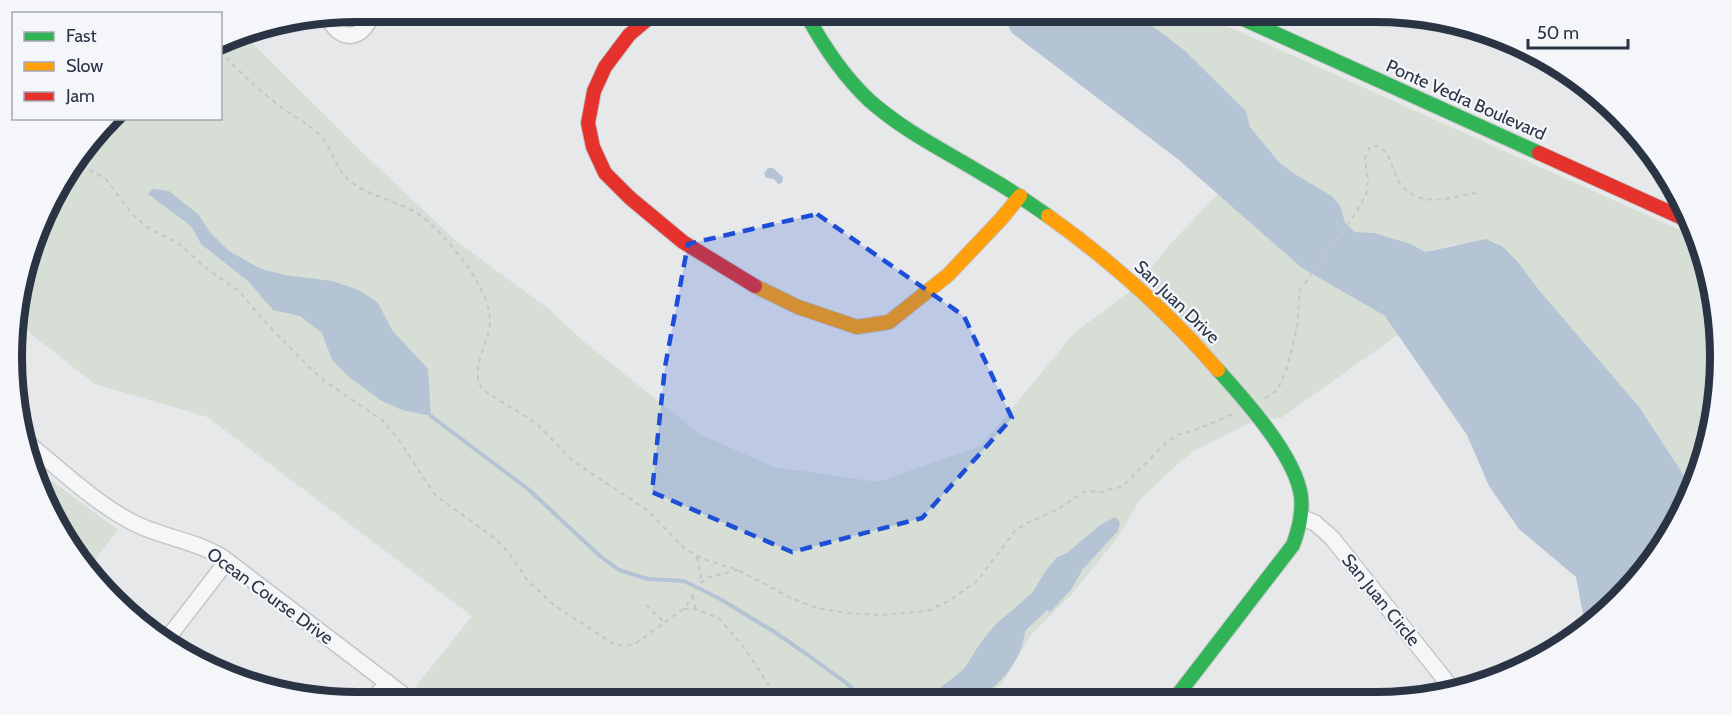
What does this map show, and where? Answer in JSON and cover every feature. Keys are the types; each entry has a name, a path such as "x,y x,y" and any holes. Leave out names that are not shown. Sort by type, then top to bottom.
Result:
{"street":[{"path":"332,23 336,30 344,35 353,35 361,31 368,22"},
{"path":"644,22 629,35 605,67 590,107 588,123 593,147 606,172 631,200 683,242 757,287 798,307 857,327 889,322 920,300 948,274 1020,196"},
{"name":"San Juan Drive","path":"810,22 841,67 878,107 903,127 1020,196 1100,255 1153,301 1200,348 1249,407 1295,476 1300,495 1301,517 1297,536 1288,554 1180,692"},
{"name":"Ponte Vedra Boulevard","path":"1250,22 1678,216"},
{"name":"Ocean Course Drive","path":"36,449 100,502 134,523 210,550 227,561 400,692"},
{"name":"San Juan Circle","path":"1301,517 1315,523 1332,538 1448,684"},
{"path":"171,636 227,561"},
{"path":"379,692 387,682"}],"path":[{"path":"222,53 278,104 324,140 338,169 349,180 364,190 420,215 448,243 467,267 480,286 489,309 488,334 477,374 477,382 483,390 536,423 573,461 647,510 685,549 697,556 738,570 791,598 817,608 846,613 880,615 927,610 949,601 978,580 1014,532 1023,525 1056,510 1086,491 1101,492 1123,486 1177,435 1198,429 1249,407 1277,391 1287,368 1297,328 1300,290 1354,216 1368,189 1365,158 1370,147 1380,147 1389,158 1403,188 1420,198 1429,201 1479,193"},
{"path":"81,168 105,178 134,216 147,227 170,238 206,268 230,283 310,368 326,382 382,420 398,439 435,495 497,540 528,581 555,606 614,644 625,646 636,643 682,609 700,584 709,577 738,570"},
{"path":"697,556 700,584"},
{"path":"693,596 695,609"},
{"path":"646,605 664,622"},
{"path":"682,609 695,609 719,618 745,649 773,692"}],"highlighted area":[{"path":"817,214 964,316 1012,418 922,518 792,552 652,492 665,367 688,244"}],"shaded area":[{"path":"1147,22 1218,22 1685,233 1703,292 1710,358 1703,423 1686,480 1640,408 1517,261 1496,242 1452,245 1425,252 1392,238 1355,232 1345,222 1340,206 1332,196 1279,162 1250,127 1246,111 1184,50"},
{"path":"249,40 454,239 550,310 583,341 701,435 774,467 878,482 981,446 1075,332 1136,287 1172,242 1218,194 1302,268 1385,316 1399,334 1281,418 1258,419 1192,452 1169,472 1139,501 1118,537 1072,594 1031,635 1003,682 992,692 423,692 416,686 472,616 207,417 95,384 24,328 34,271 48,229 79,171 122,120 222,120 222,51"},
{"path":"44,475 118,530 93,562 67,525"}],"water":[{"path":"1006,22 1147,22 1184,50 1246,111 1250,127 1279,162 1332,196 1340,206 1345,222 1355,232 1374,233 1411,244 1425,252 1486,239 1502,246 1640,408 1686,480 1665,525 1626,578 1584,618 1576,577 1519,529 1489,486 1467,435 1385,316 1302,268 1179,160 1012,33"},
{"path":"768,168 773,168 783,177 782,183 778,184 774,179 766,178 764,173"},
{"path":"152,189 169,191 198,214 210,232 229,251 261,269 285,275 332,281 359,290 378,303 392,330 428,369 431,416 402,410 380,400 348,376 332,360 322,333 300,316 273,310 248,281 201,244 191,226 148,194"},
{"path":"1115,517 1120,522 1118,531 1083,569 1070,591 1050,612 1047,610 1025,631 1019,653 1007,674 986,692 935,692 964,669 981,642 996,624 1032,593 1057,557 1067,553 1100,525"}],"waterway":[{"path":"431,416 528,489 600,556 619,570 648,579 684,581 720,599 773,631 856,692"}],"traffic: fast":[{"path":"811,22 851,81 883,112 1048,216"},
{"path":"1250,22 1539,153"},
{"path":"1180,692 1293,545 1301,515 1301,496 1289,463 1267,429 1218,370"}],"traffic: slow":[{"path":"755,286 798,307 857,327 889,322 948,275 1020,196"},
{"path":"1048,216 1094,250 1138,288 1218,370"}],"traffic: jam":[{"path":"644,22 629,35 605,67 594,91 588,123 593,147 605,173 630,198 683,242 755,286"},
{"path":"1539,153 1678,216"}]}
